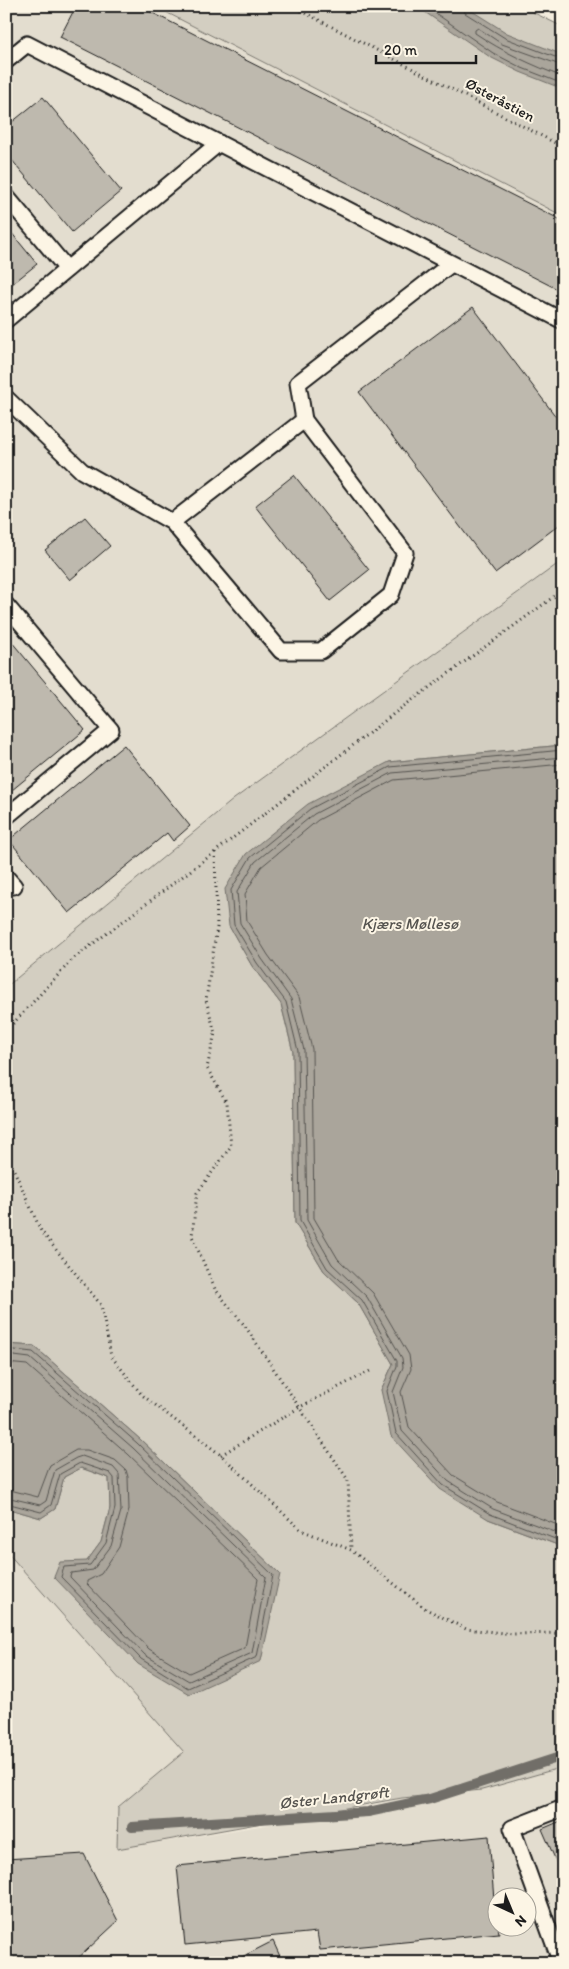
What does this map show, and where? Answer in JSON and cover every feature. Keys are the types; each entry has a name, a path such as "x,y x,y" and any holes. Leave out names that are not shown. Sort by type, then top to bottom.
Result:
{"lane":[{"path":"6,61 27,44 563,322"},
{"path":"6,320 219,143"},
{"path":"6,196 67,269"},
{"path":"6,398 82,472 172,522 281,651 321,651 391,595 405,553 304,420 298,383 452,264"},
{"path":"172,522 304,420"},
{"path":"6,605 111,730 6,817"},
{"path":"561,1963 512,1828 563,1808"}],"path":[{"name":"Østeråstien","path":"292,6 563,146"},
{"path":"6,1031 74,958 216,852 400,709 563,590"},
{"path":"216,852 217,926 206,1000 215,1033 207,1068 227,1103 230,1146 197,1193 192,1236 215,1289 245,1326 348,1480 351,1550"},
{"path":"6,1152 41,1231 101,1304 112,1356 142,1395 221,1455 301,1530 351,1550 426,1609 466,1628 513,1634 563,1633"},
{"path":"221,1455 300,1407 370,1371"}],"shaded area":[{"path":"6,6 153,6 563,216 563,560 234,799 6,987"},
{"path":"154,6 520,6 563,27 563,216"},
{"path":"563,560 563,745 389,762 229,926 252,966 281,1004 293,1052 295,1223 324,1271 358,1303 393,1364 381,1390 488,1519 563,1547 563,1767 482,1790 402,1798 117,1849 118,1807 184,1752 6,1551 6,1508 41,1518 55,1509 64,1477 81,1468 109,1478 110,1508 101,1542 87,1561 280,1574 141,1440 34,1346 6,1344 6,1302 8,1302 6,1296 6,987 234,799"},
{"path":"6,1551 185,1752 118,1807 117,1849 481,1790 563,1767 563,1963 6,1963"}],"water":[{"path":"416,6 464,6 507,33 558,53 563,56 563,89 520,72 490,57"},
{"name":"Kjærs Møllesø","path":"563,745 563,1547 488,1519 440,1489 391,1436 381,1390 393,1364 358,1303 324,1271 295,1223 293,1052 281,1004 252,966 229,926 225,889 246,854 308,804 389,762"},
{"path":"6,1344 34,1346 141,1440 280,1574 261,1661 189,1694 138,1664 54,1577 60,1562 87,1561 101,1542 110,1508 109,1478 81,1468 64,1477 55,1509 41,1518 6,1508"}],"building":[{"path":"76,6 139,6 563,221 563,292 60,37"},
{"path":"43,97 121,191 72,232 6,153 6,127"},
{"path":"6,226 37,264 6,289"},
{"path":"473,307 563,426 563,522 495,573 359,392"},
{"path":"294,475 369,570 330,601 255,506"},
{"path":"85,517 110,546 70,580 45,550"},
{"path":"6,635 85,730 6,795"},
{"path":"124,745 190,826 173,841 167,833 69,913 9,840"},
{"path":"563,1820 563,1877 542,1829"},
{"path":"489,1836 493,1886 486,1886 486,1934 320,1950 317,1932 185,1945 177,1866"},
{"path":"84,1854 118,1921 73,1963 6,1963 6,1859"},
{"path":"273,1941 283,1963 230,1963"}],"waterway":[{"name":"Øster Landgrøft","path":"132,1827 368,1812 430,1799 563,1756"}]}
